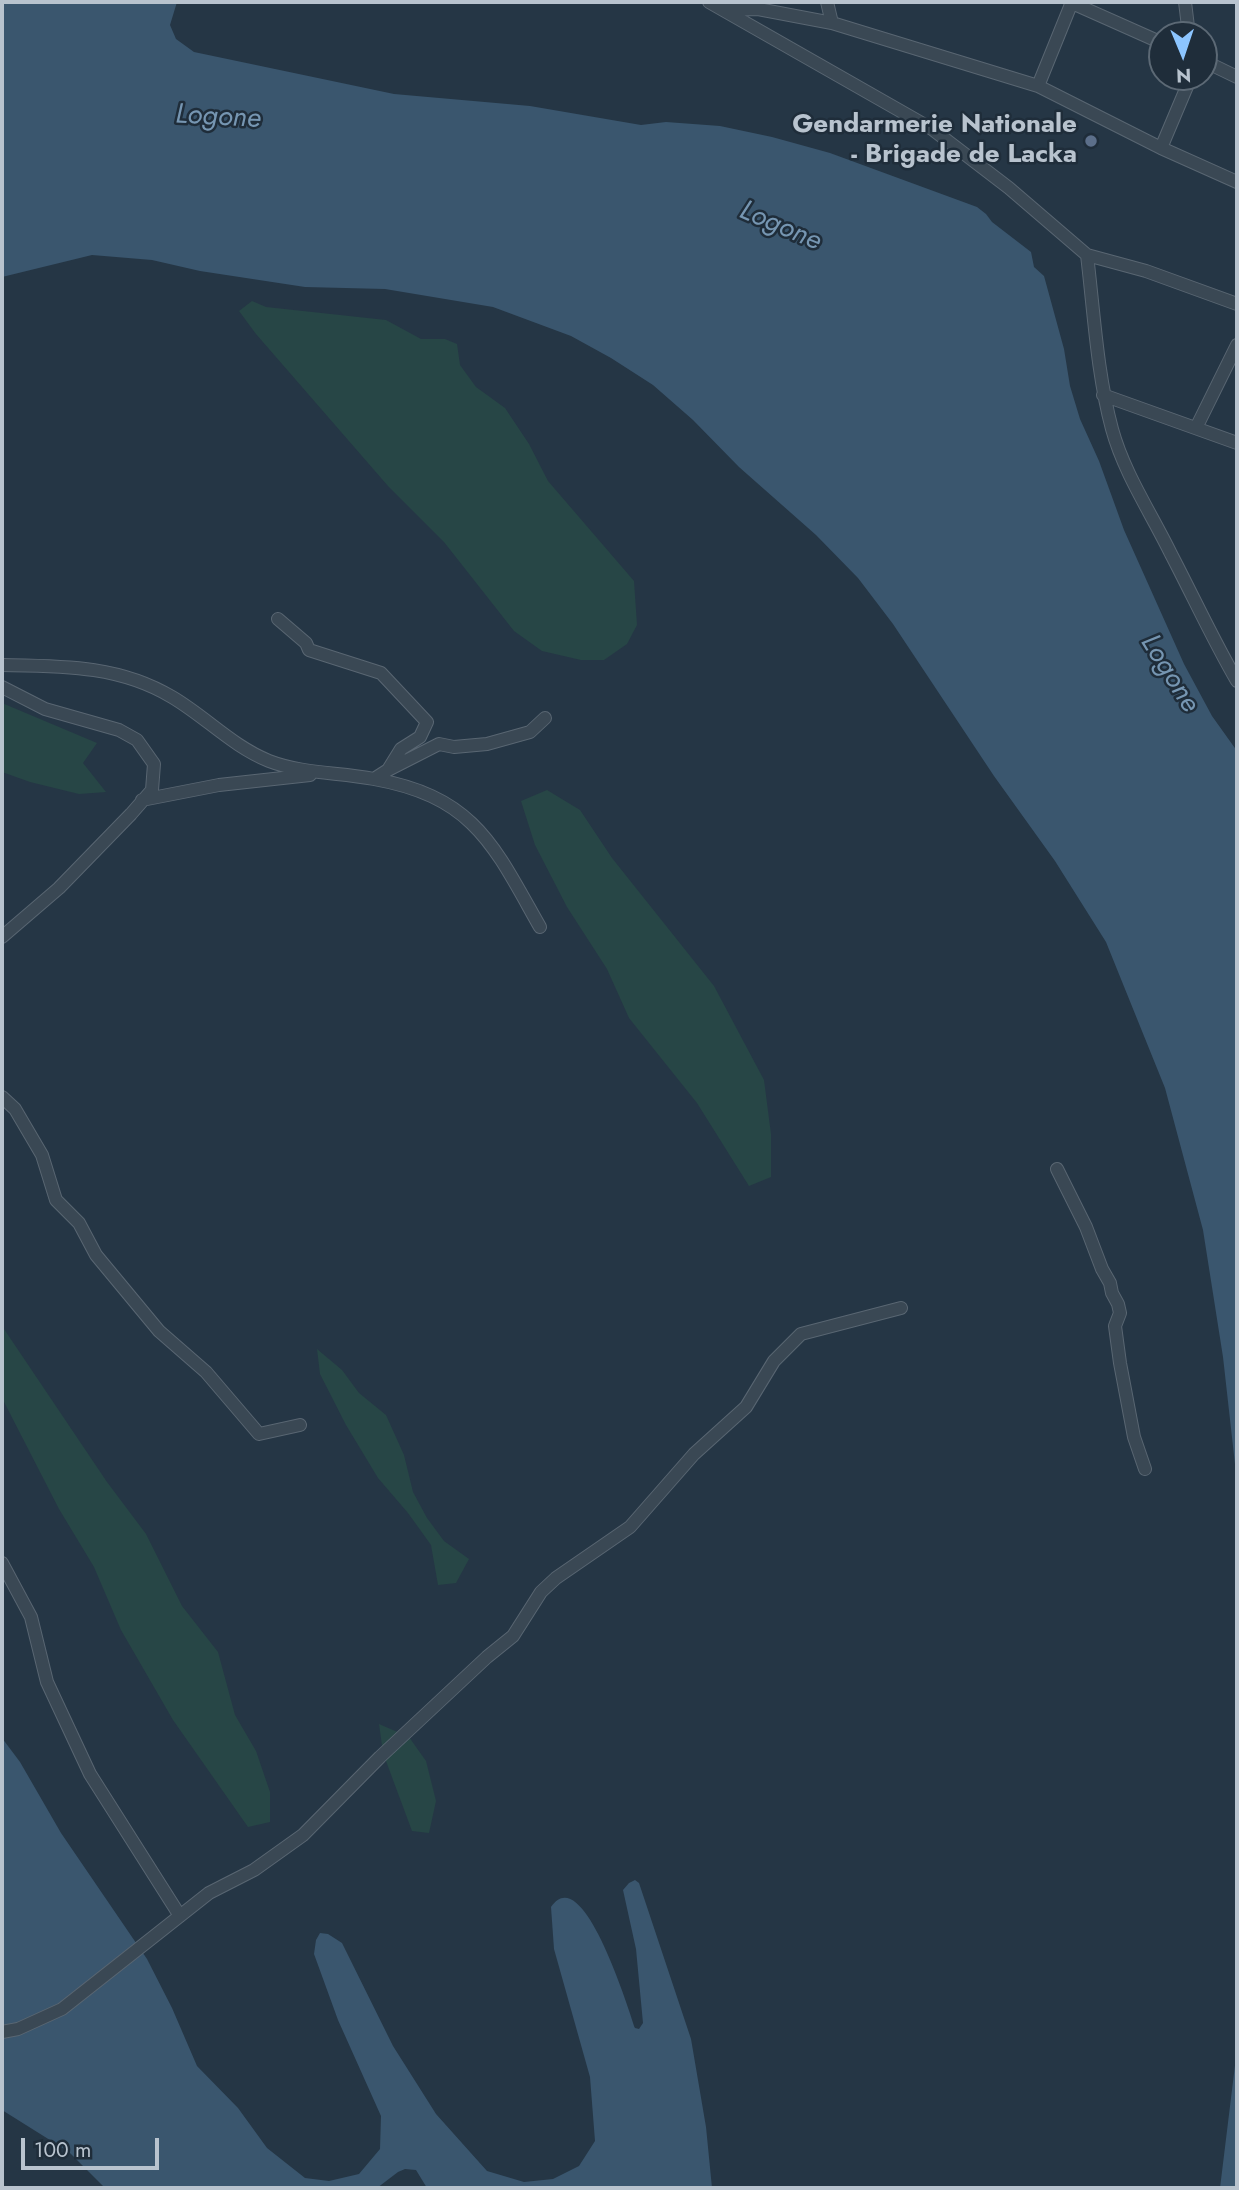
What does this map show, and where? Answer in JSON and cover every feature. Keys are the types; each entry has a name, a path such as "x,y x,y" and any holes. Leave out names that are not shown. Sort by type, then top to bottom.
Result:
{"street":[{"path":"709,2 932,129 1009,188 1087,255 1146,271 1237,304"},
{"path":"827,2 832,23"},
{"path":"1038,86 1071,2 1148,37"},
{"path":"1185,2 1187,21"},
{"path":"726,10 758,9 832,23 1038,86 1237,183"},
{"path":"1218,68 1237,77"},
{"path":"1161,148 1185,91"},
{"path":"1087,255 1103,395 1113,432 1127,471 1237,681"},
{"path":"1196,428 1237,345"},
{"path":"1103,395 1237,443"},
{"path":"278,620 306,643 309,650 381,673 428,722 420,737 401,749 388,770"},
{"path":"2,665 84,667 130,677 172,697 247,750 270,761 320,773 374,779 433,797 468,819 495,849 540,927"},
{"path":"2,687 45,709 120,730 137,740 155,764 152,789 60,888 2,937"},
{"path":"374,779 439,744 454,747 488,744 530,732 545,718"},
{"path":"142,800 219,785 320,773"},
{"path":"2,1097 16,1109 42,1156 56,1200 79,1223 96,1255 159,1331 206,1373 259,1434 300,1425"},
{"path":"1057,1169 1086,1227 1118,1304 1120,1313 1115,1326 1120,1363 1134,1437 1145,1469"},
{"path":"2,2032 18,2029 62,2010 209,1893 254,1870 303,1835 380,1757 513,1636 541,1592 556,1578 630,1527 694,1454 746,1407 774,1361 801,1334 901,1308"},
{"path":"2,1563 31,1617 47,1682 90,1774 180,1916"}],"green space":[{"path":"252,301 266,307 386,320 421,339 445,339 457,344 460,365 476,387 505,408 529,444 548,481 634,581 637,625 627,644 604,660 581,660 542,651 514,631 444,542 388,486 256,334 239,311"},
{"path":"2,703 97,743 83,763 106,792 79,794 2,772"},
{"path":"547,790 580,810 612,858 714,986 764,1080 771,1134 771,1177 749,1186 697,1103 629,1018 607,969 567,907 535,845 521,801"},
{"path":"2,1326 107,1482 146,1534 182,1606 218,1652 235,1715 256,1751 270,1792 270,1822 248,1827 173,1720 121,1630 94,1567 59,1509 2,1398"},
{"path":"317,1349 342,1370 359,1393 386,1415 404,1455 413,1492 427,1518 444,1541 469,1559 456,1583 438,1585 431,1545 378,1478 346,1425 320,1374"},
{"path":"379,1724 409,1737 426,1761 436,1801 429,1833 412,1831 383,1753"}],"water":[{"name":"Logone","path":"2,2 177,2 170,25 176,39 194,52 394,94 530,106 641,125 666,122 720,126 772,137 830,153 977,207 1031,252 1034,267 1044,276 1080,419 1099,461 1124,530 1184,664 1212,716 1237,751 1237,1482 1223,1357 1203,1230 1165,1088 1106,942 1055,861 994,776 893,624 858,578 816,535 739,467 693,420 653,385 571,336 493,307 385,289 305,287 200,271 152,260 92,255 2,277"},
{"path":"2,1738 20,1762 61,1833 147,1959 197,2066 238,2108 267,2148 305,2178 329,2181 359,2174 380,2149 381,2116 338,2020 314,1954 320,1933 328,1934 342,1943 393,2046 436,2114 487,2171 524,2182 553,2179 579,2166 595,2141 590,2077 554,1949 551,1907 564,1898 577,1903 590,1920 603,1943 635,2028 639,2029 643,2023 636,1949 623,1890 635,1880 639,1883 691,2039 706,2127 712,2188 427,2188 416,2170 405,2169 377,2188 105,2188 69,2152 2,2110"},
{"path":"1237,2049 1237,2188 1220,2188"}],"place":[{"name":"Gendarmerie Nationale - Brigade de Lacka","path":"1091,141"}]}
